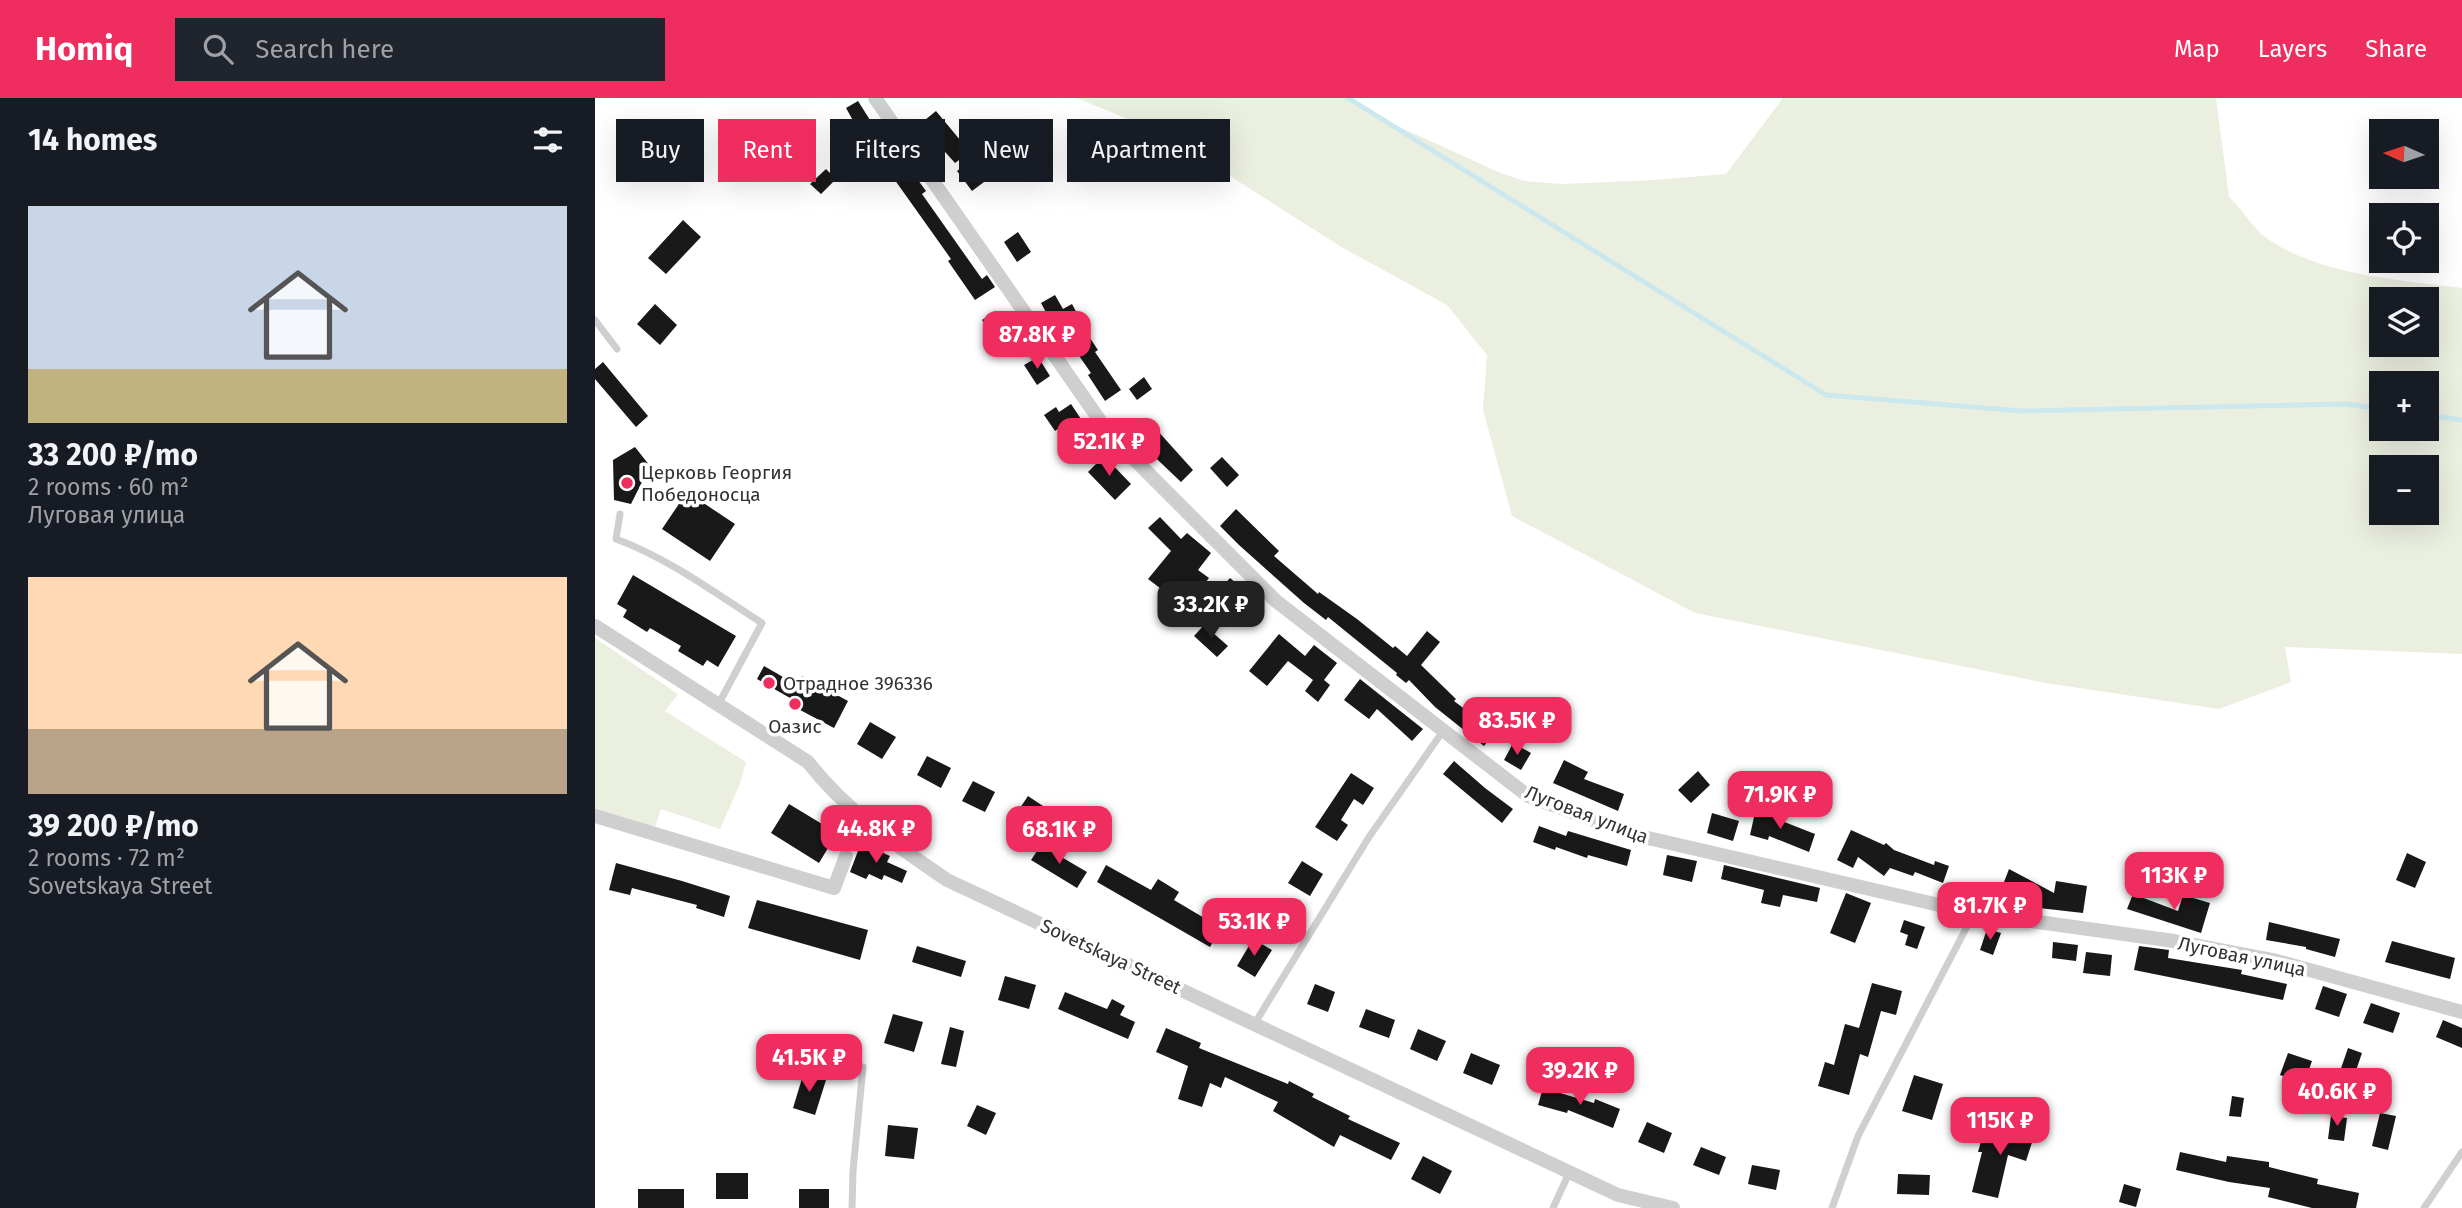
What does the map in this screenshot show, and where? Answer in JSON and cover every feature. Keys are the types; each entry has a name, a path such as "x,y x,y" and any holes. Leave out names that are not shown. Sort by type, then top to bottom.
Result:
{"street":[{"name":"Луговая улица","path":"875,98 1110,435 1276,601 1528,796 1635,835 1974,914 2174,941 2273,960 2462,1012"},
{"name":"Sovetskaya Street","path":"595,626 807,762 827,788 906,852 947,880 1618,1195 1672,1208"},
{"path":"595,816 834,888 846,856"}],"lane":[{"path":"595,320 618,349"},
{"path":"620,514 616,539 641,548 762,623 717,706"},
{"path":"1255,1023 1369,837 1443,731"},
{"path":"1832,1208 1858,1136 1974,914"},
{"path":"852,1208 863,1067"},
{"path":"2424,1208 2462,1152"},
{"path":"1553,1208 1569,1172"}],"shaded area":[{"path":"1077,98 1354,98 1378,117 1498,172 1524,181 1562,184 1726,174 1783,98 2216,98 2229,197 2265,237 2286,250 2334,268 2462,288 2462,654 2285,647 2291,682 2219,709 2046,683 1695,613 1512,516 1483,410 1487,355 1447,305 1343,248 1230,175 1230,119 1127,119"},
{"path":"595,638 678,694 665,711 746,762 740,784 720,829 661,809 655,827 595,809"}],"building":[{"path":"858,101 869,119 852,119 846,108"},
{"path":"936,111 943,119 926,119"},
{"path":"945,122 959,139 959,160 955,163 945,152"},
{"path":"826,169 830,173 830,182 833,182 821,194 810,184 816,182 816,178"},
{"path":"896,182 919,182 926,191 922,194 982,279 987,275 995,287 975,300 948,261 951,259"},
{"path":"965,182 984,182 972,191"},
{"path":"683,220 701,237 666,274 648,258"},
{"path":"1018,232 1031,252 1017,262 1004,242"},
{"path":"1055,295 1063,309 1072,304 1080,319 1078,320 1098,350 1095,352 1121,390 1105,401 1088,375 1091,373 1059,327 1055,329 1041,303"},
{"path":"655,304 677,325 660,345 637,324"},
{"path":"996,311 1010,332 996,341 982,320"},
{"path":"1038,357 1050,376 1037,385 1024,365"},
{"path":"603,362 648,416 636,427 595,379 595,369"},
{"path":"1144,377 1152,389 1137,400 1129,389"},
{"path":"1071,404 1093,437 1080,446 1064,425 1055,431 1044,415 1056,407 1059,412"},
{"path":"1156,429 1193,470 1181,482 1140,443"},
{"name":"Церковь Георгия Победоносца","path":"635,447 650,466 631,504 614,500 613,460"},
{"path":"1104,456 1131,484 1115,500 1088,472"},
{"path":"1222,457 1239,475 1227,487 1210,468"},
{"path":"687,492 735,524 710,561 662,529"},
{"path":"1236,509 1279,551 1274,556 1318,594 1319,592 1357,619 1393,648 1395,646 1407,656 1427,631 1440,642 1421,665 1456,699 1454,701 1495,732 1484,746 1435,707 1409,680 1406,683 1328,617 1326,620 1304,603 1239,545 1220,526"},
{"path":"1160,517 1181,539 1187,533 1211,553 1198,570 1209,578 1185,607 1148,579 1171,551 1148,528"},
{"path":"633,575 736,636 718,667 707,660 703,666 678,651 681,646 650,628 647,632 623,617 627,610 617,604"},
{"path":"1230,578 1259,603 1244,620 1215,595"},
{"path":"1204,625 1228,646 1217,657 1194,636"},
{"path":"1279,634 1305,656 1314,645 1337,663 1324,680 1330,685 1318,702 1305,691 1313,680 1288,661 1267,686 1249,671"},
{"path":"764,666 797,685 802,676 848,701 834,728 787,703 790,698 757,679"},
{"path":"1360,679 1423,729 1412,741 1377,709 1369,719 1344,700"},
{"path":"870,722 896,737 882,759 857,744"},
{"path":"1512,745 1531,753 1521,770 1504,760"},
{"path":"927,756 951,768 941,788 917,775"},
{"path":"1564,760 1588,772 1584,779 1624,794 1618,811 1553,783"},
{"path":"1454,761 1513,809 1502,823 1443,774"},
{"path":"1698,771 1710,785 1691,803 1678,790"},
{"path":"1351,773 1374,788 1363,805 1354,799 1341,820 1348,825 1337,841 1315,827"},
{"path":"973,781 995,792 985,812 962,801"},
{"path":"1028,796 1052,812 1033,842 1008,826"},
{"path":"789,804 837,833 819,863 771,833"},
{"path":"1756,808 1775,813 1774,818 1815,834 1809,852 1769,836 1768,840 1750,835"},
{"path":"1712,813 1739,821 1733,841 1707,833"},
{"path":"1539,826 1566,836 1568,831 1631,850 1627,866 1588,855 1587,858 1556,847 1555,850 1533,842"},
{"path":"1851,830 1934,865 1935,861 1949,866 1943,883 1915,872 1913,876 1890,868 1884,876 1858,857 1853,868 1837,860"},
{"path":"861,843 890,856 887,862 907,871 902,883 884,875 882,880 869,874 866,879 850,872"},
{"path":"1041,845 1087,872 1077,888 1031,860"},
{"path":"2407,853 2426,862 2415,888 2396,880"},
{"path":"1667,855 1697,861 1692,882 1663,875"},
{"path":"1302,861 1323,874 1310,896 1288,883"},
{"path":"616,863 730,896 724,917 696,908 697,905 632,888 630,895 609,890"},
{"path":"1106,865 1151,890 1158,879 1179,892 1174,900 1221,928 1210,947 1097,882"},
{"path":"1724,865 1820,888 1817,902 1783,895 1780,907 1761,903 1764,890 1721,879"},
{"path":"2009,869 2054,893 2056,881 2087,886 2083,913 2039,908 2001,890"},
{"path":"1846,893 1871,903 1855,943 1830,933"},
{"path":"2133,894 2178,911 2183,895 2210,903 2201,933 2127,909"},
{"path":"757,900 868,930 860,960 748,928"},
{"path":"1904,920 1925,927 1917,949 1905,945 1908,935 1900,932"},
{"path":"2269,922 2340,939 2335,957 2306,947 2266,940"},
{"path":"1987,929 2001,933 1993,955 1980,950"},
{"path":"1253,939 1272,950 1255,977 1237,966"},
{"path":"2392,941 2455,958 2450,979 2385,962"},
{"path":"2053,942 2078,945 2076,961 2052,958"},
{"path":"917,946 966,961 961,977 912,962"},
{"path":"2139,946 2169,950 2168,958 2242,970 2241,974 2287,984 2283,1000 2134,970"},
{"path":"2086,952 2112,955 2110,976 2083,973"},
{"path":"1005,976 1036,985 1029,1009 998,1000"},
{"path":"1872,983 1902,991 1896,1015 1881,1011 1868,1057 1860,1054 1849,1095 1818,1086 1825,1062 1834,1065 1845,1024 1859,1028"},
{"path":"1315,984 1335,992 1328,1012 1307,1004"},
{"path":"2323,986 2347,994 2339,1017 2315,1009"},
{"path":"1065,992 1107,1009 1112,999 1125,1006 1120,1015 1135,1022 1128,1039 1058,1009"},
{"path":"2371,1003 2400,1013 2393,1033 2363,1023"},
{"path":"1366,1009 1395,1020 1389,1038 1359,1027"},
{"path":"893,1014 923,1022 914,1052 884,1043"},
{"path":"2443,1020 2462,1028 2462,1048 2436,1037"},
{"path":"950,1027 964,1031 956,1067 941,1064"},
{"path":"1166,1028 1201,1043 1199,1048 1288,1084 1289,1081 1314,1094 1312,1097 1350,1116 1348,1119 1400,1143 1391,1160 1340,1135 1334,1147 1273,1111 1278,1102 1225,1077 1221,1088 1210,1083 1202,1107 1178,1099 1188,1066 1156,1052"},
{"path":"1418,1029 1446,1041 1437,1061 1410,1049"},
{"path":"2348,1048 2362,1053 2351,1085 2337,1080"},
{"path":"1471,1053 1500,1065 1492,1085 1463,1073"},
{"path":"2288,1053 2312,1061 2304,1084 2280,1075"},
{"path":"804,1072 826,1080 815,1115 793,1108"},
{"path":"1914,1075 1943,1084 1932,1120 1902,1111"},
{"path":"1543,1088 1594,1103 1595,1099 1620,1109 1613,1128 1568,1110 1567,1113 1538,1105"},
{"path":"2232,1096 2244,1098 2241,1117 2229,1116"},
{"path":"977,1105 996,1113 986,1135 967,1126"},
{"path":"2380,1113 2396,1116 2388,1150 2372,1146"},
{"path":"2331,1116 2347,1118 2344,1141 2328,1139"},
{"path":"1647,1122 1672,1133 1664,1153 1638,1142"},
{"path":"888,1125 918,1128 914,1159 885,1156"},
{"path":"2019,1125 2036,1130 2026,1161 2008,1155 1998,1198 1972,1192 1985,1127 2016,1135"},
{"path":"1701,1147 1726,1157 1719,1175 1693,1165"},
{"path":"2180,1152 2226,1162 2227,1156 2269,1162 2269,1167 2318,1179 2317,1184 2359,1193 2356,1208 2312,1208 2268,1197 2270,1188 2176,1170"},
{"path":"1423,1156 1452,1171 1440,1194 1411,1179"},
{"path":"1752,1165 1780,1170 1776,1190 1748,1184"},
{"path":"716,1173 748,1173 748,1199 716,1199"},
{"path":"1898,1174 1930,1175 1929,1195 1897,1194"},
{"path":"2124,1184 2141,1189 2136,1207 2119,1202"},
{"path":"638,1189 684,1189 684,1208 638,1208"},
{"path":"799,1189 829,1189 829,1208 799,1208"}],"waterway":[{"path":"1348,98 1826,395 2022,411 2346,404 2369,407"},
{"path":"2439,417 2462,420"}],"place":[{"name":"Церковь Георгия Победоносца","path":"627,483"},
{"name":"Отрадное 396336","path":"769,683"},
{"name":"Оазис","path":"795,704"}]}
